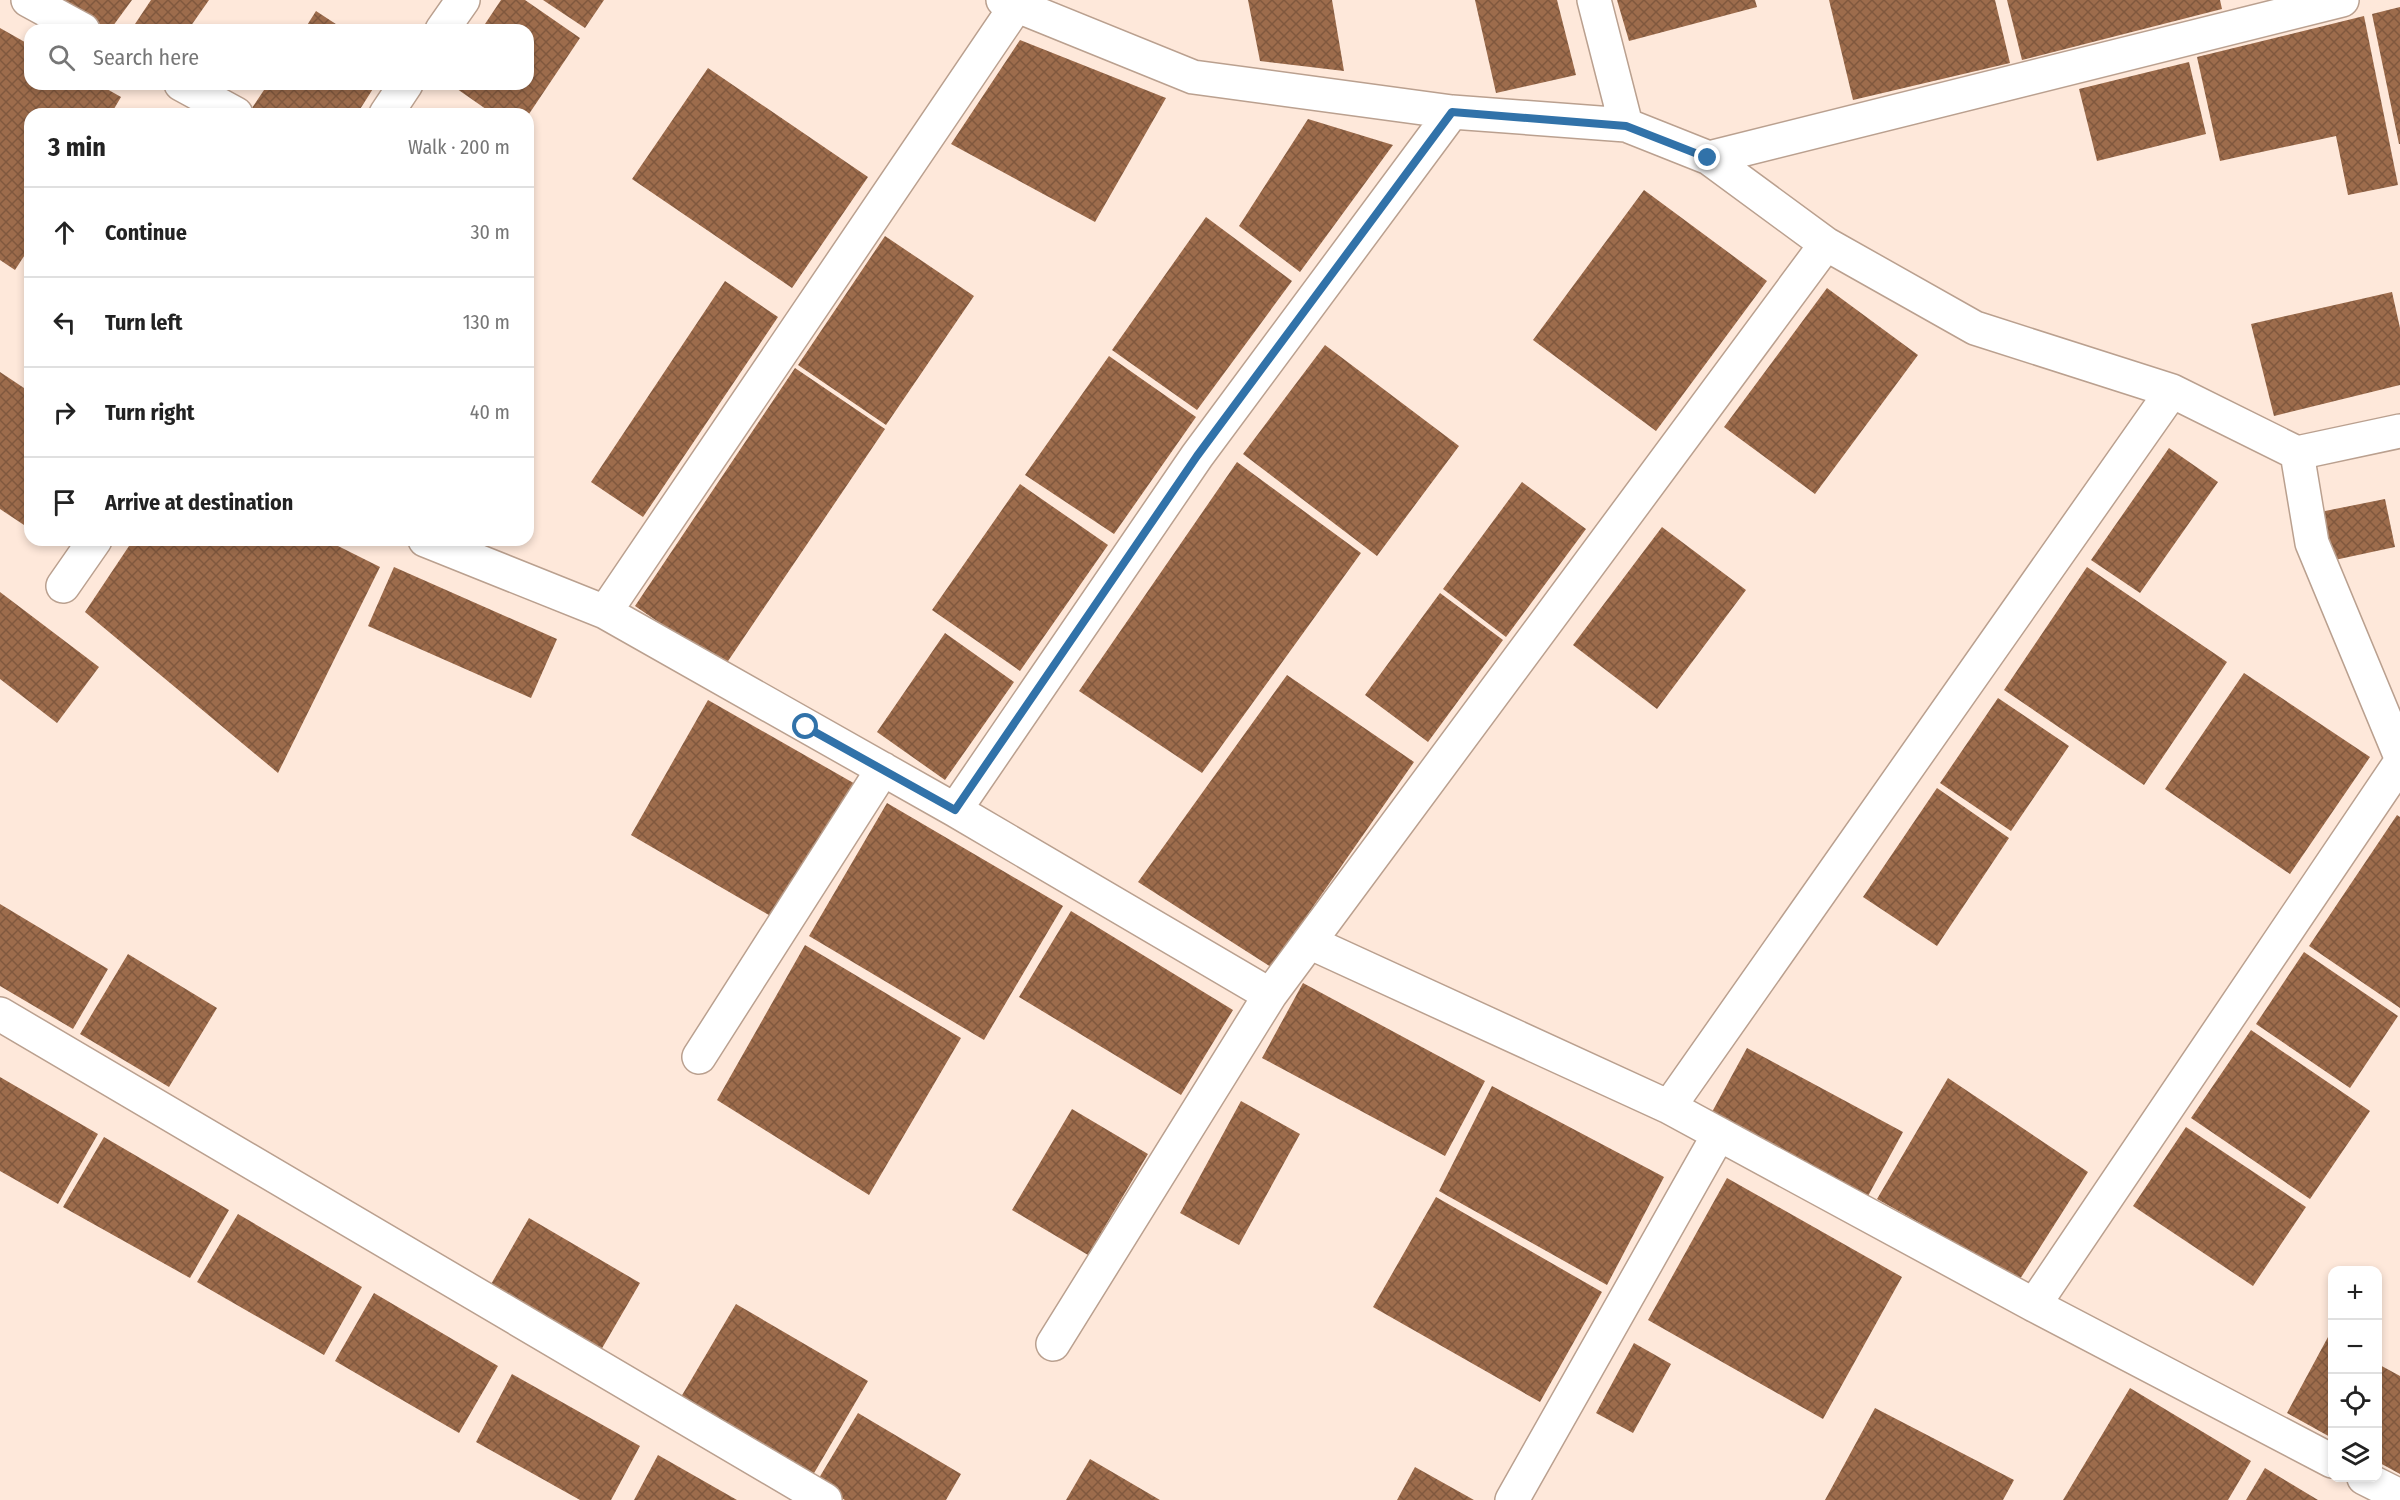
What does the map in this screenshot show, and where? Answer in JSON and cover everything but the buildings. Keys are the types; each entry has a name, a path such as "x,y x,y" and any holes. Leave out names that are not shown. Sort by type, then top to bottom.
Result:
{"street":[{"path":"28,0 72,24"},
{"path":"446,24 462,0"},
{"path":"1594,0 1626,126"},
{"path":"1708,158 2073,65 2342,0"},
{"path":"604,612 1009,3 1193,77 1452,112 1626,126 1708,158 1826,244 1975,328 2172,391 2297,453 2400,431"},
{"path":"192,90 225,108"},
{"path":"390,108 402,90"},
{"path":"955,810 1197,456 1452,112"},
{"path":"1053,1344 1270,995 1826,244"},
{"path":"1669,1107 2172,391"},
{"path":"2297,453 2312,543 2400,755"},
{"path":"63,586 91,546"},
{"path":"439,546 604,612 955,810 1270,995"},
{"path":"2034,1305 2400,763"},
{"path":"699,1058 883,769"},
{"path":"1309,942 1669,1107 2034,1305 2328,1459"},
{"path":"0,1014 825,1500"},
{"path":"1512,1500 1719,1134"},
{"path":"2372,1482 2400,1496"}],"route":[{"path":"806,727 955,810 1197,456 1452,112 1626,126 1708,158"}]}
